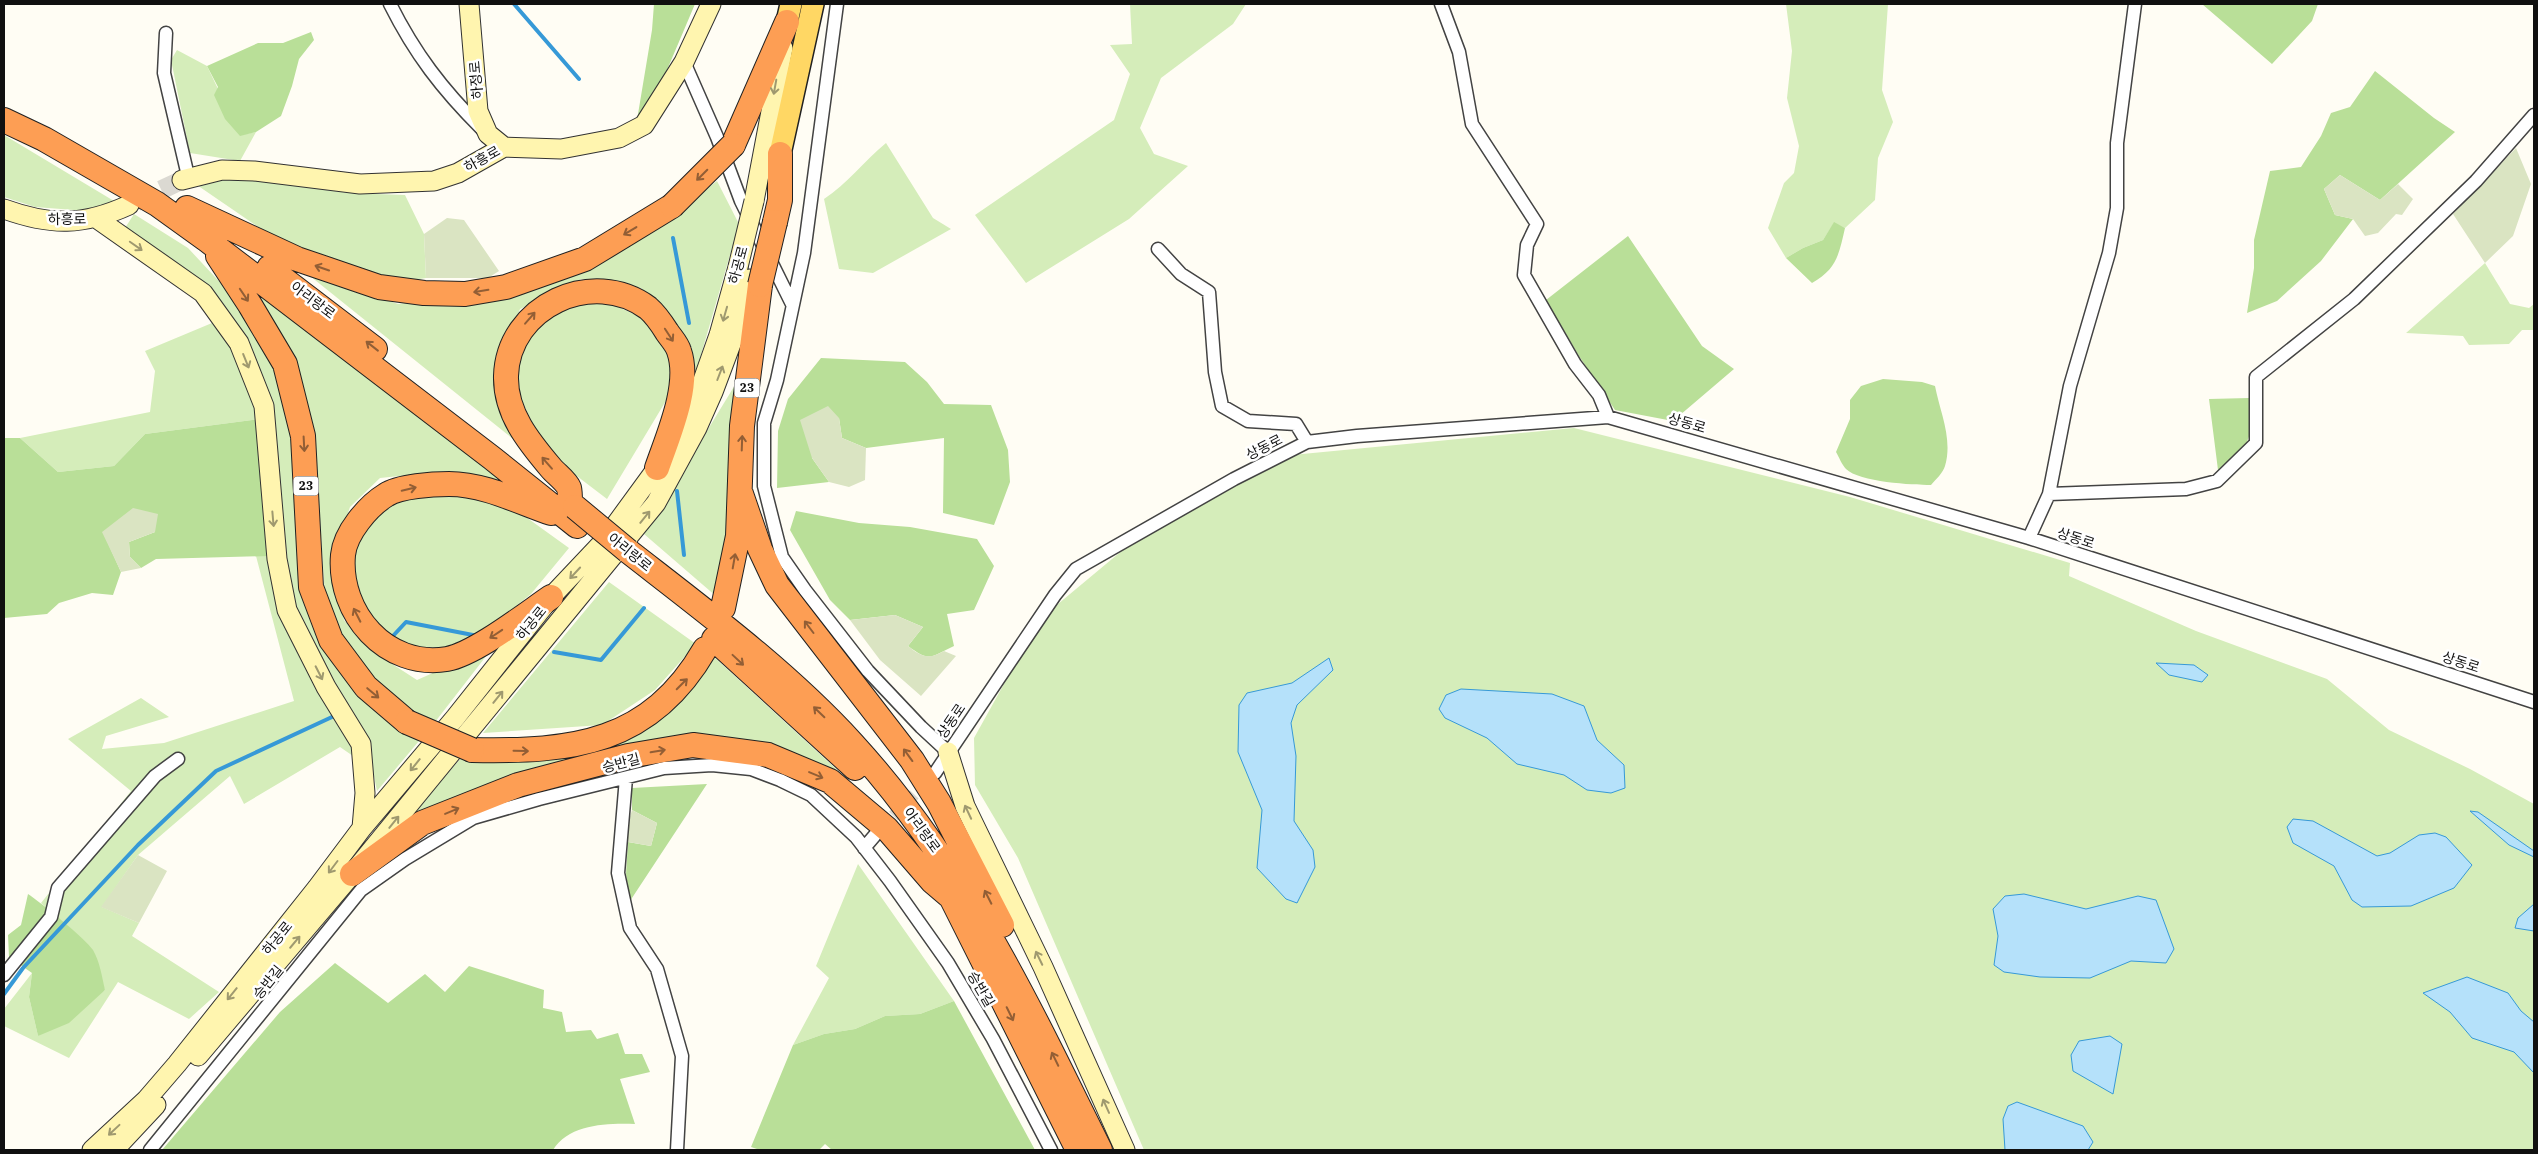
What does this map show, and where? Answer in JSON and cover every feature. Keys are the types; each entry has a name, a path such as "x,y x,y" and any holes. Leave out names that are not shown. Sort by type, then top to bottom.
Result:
{"highway":[{"name":"23","path":"187,208 297,259 379,287 424,293 465,294 506,287 585,259 672,206 733,145 796,17"},
{"name":"아리랑로","path":"4,105 79,142 187,208 321,306 624,556 857,770 936,871 952,898 1078,1150"},
{"name":"아리랑로","path":"4,120 44,139 157,204 572,513"},
{"name":"23","path":"723,608 738,536 750,277 766,212 780,200 780,154"},
{"name":"23","path":"207,240 250,305 285,364 303,436 311,586 332,640 366,687 407,722 472,750 530,751 613,734 654,712 689,676 705,649"},
{"path":"551,597 486,641 456,655 448,658 414,659 378,642 358,620 344,588 343,553 358,519 388,494 425,485 451,484 476,487 572,513 569,488 527,440 510,407 506,377 509,353 520,330 536,312 556,300 589,291 623,295 649,309 679,351 682,377 678,405 657,468"},
{"path":"740,491 760,549 777,585 912,760 939,803 1024,969 1035,1002 1038,1022"},
{"name":"아리랑로","path":"624,556 727,628 796,688 852,743 911,812 962,886 1038,1022 1100,1150"},
{"path":"352,874 422,823 518,785 628,756 693,745 768,755 830,781 887,829 932,881 952,898"}],"main road":[{"name":"23","path":"780,154 796,17 813,4"}],"street":[{"path":"390,4 408,40 447,93 488,134"},
{"name":"하정로","path":"469,4 478,111 488,134 504,147"},
{"name":"하흥로","path":"185,178 222,170 254,170 360,184 434,181 458,173 504,147 561,149 619,138 644,125 684,62 711,4"},
{"path":"838,4 804,253 777,380 764,423 764,486 782,557 868,670 921,727 948,752 965,806 1043,967 1125,1150"},
{"path":"1442,4 1459,52 1472,124 1537,224 1527,245 1524,275 1576,364 1599,395 1608,416"},
{"path":"2029,538 2049,494 2070,386 2109,253 2117,208 2117,143 2135,4"},
{"path":"766,212 796,17"},
{"path":"166,33 164,73 185,178"},
{"path":"684,62 717,137 741,201 792,304"},
{"path":"2049,494 2186,489 2217,482 2256,443 2256,377 2354,299 2476,181 2534,115"},
{"name":"하흥로","path":"4,209 42,220 83,222 129,206"},
{"path":"96,218 203,292 239,343 264,406 277,559 288,610 326,687 361,744 365,793 362,828"},
{"path":"1158,249 1181,274 1209,292 1215,372 1222,406 1248,422 1296,424 1308,442"},
{"name":"하공로","path":"92,1150 146,1100 177,1064 317,888 362,828 455,718 551,597 603,542 657,468 696,400 719,335 750,277"},
{"name":"하공로","path":"114,1150 153,1109 352,874 656,503 697,428 712,392 734,336 750,277"},
{"name":"상동로","path":"935,773 1055,595 1076,569 1234,479 1308,442 1358,436 1608,416 2029,538 2534,702"},
{"path":"4,975 51,917 58,888 155,776 178,759"},
{"name":"승반길","path":"150,1150 362,890 405,860 474,818 664,768 712,765 751,770 812,795 864,848 948,963 993,1039 1051,1150"},
{"path":"626,778 618,873 630,928 657,969 682,1056 677,1150"},
{"path":"864,848 876,834"}],"green space":[{"path":"654,4 695,4 667,70 637,120 652,30"},
{"path":"1130,4 1246,4 1233,24 1161,78 1140,128 1154,154 1188,166 1129,219 1026,283 975,215 1114,120 1130,74 1110,45 1132,44"},
{"path":"1786,4 1888,4 1882,90 1893,122 1878,158 1875,200 1845,228 1834,223 1823,240 1803,248 1786,258 1768,228 1784,183 1794,173 1799,146 1787,98 1792,51"},
{"path":"2202,4 2318,4 2312,21 2272,64"},
{"path":"311,32 314,40 299,59 281,116 256,132 240,136 225,119 214,95 218,87 207,66 258,43 283,43"},
{"path":"177,50 207,66 240,135 256,132 240,161 190,153 171,60"},
{"path":"2375,71 2434,118 2455,132 2380,200 2340,175 2324,189 2335,215 2353,219 2321,261 2277,301 2247,313 2254,268 2254,240 2270,171 2301,167 2321,136 2331,113 2350,107"},
{"path":"4,135 114,201 87,211 35,207 4,197"},
{"path":"886,143 933,218 951,229 873,273 839,269 824,199"},
{"path":"2516,148 2531,184 2513,236 2485,263 2453,214"},
{"path":"2340,175 2380,200 2398,184 2413,199 2402,215 2396,214 2378,233 2365,236 2353,219 2335,215 2324,189"},
{"path":"239,178 349,193 405,195 424,234 426,278 406,281 331,261 267,233 194,183"},
{"path":"717,181 739,224 696,372 675,326 641,288 581,279 520,309 494,373 518,443 305,272 398,304 539,288 655,228"},
{"path":"134,214 188,248 229,292 271,352 289,405 309,602 369,703 419,741 377,791 365,733 337,690 291,596 270,395 247,342 125,228"},
{"path":"447,218 464,220 499,271 488,278 426,278 424,234"},
{"path":"1834,222 1845,228 1839,253 1827,272 1812,283 1786,258 1803,248 1823,240"},
{"path":"1628,236 1702,346 1734,369 1673,421 1615,410 1579,356 1546,300"},
{"path":"2485,263 2510,304 2529,308 2534,304 2534,330 2522,330 2509,344 2469,345 2463,336 2406,333"},
{"path":"258,293 515,489 448,471 380,478 350,507 333,558 344,620 369,649 417,680 494,646 435,722 394,700 348,649 325,597 314,428 294,358"},
{"path":"607,302 643,318 671,356 670,394 607,499 569,470 537,433 517,390 519,353 538,320 561,305"},
{"path":"212,323 227,337 259,419 145,434 114,466 58,472 20,438 150,412 155,371 145,351"},
{"path":"821,358 905,362 927,382 944,404 991,405 1008,450 1010,482 994,525 943,513 944,438 866,448 842,438 839,418 812,458 829,482 777,488 778,431 788,399"},
{"path":"1883,379 1922,382 1935,386 1948,446 1944,469 1931,485 1887,482 1862,477 1846,469 1836,452 1850,419 1850,400 1861,386"},
{"path":"735,385 725,547 717,597 644,534"},
{"path":"2249,398 2250,434 2246,444 2218,470 2209,399"},
{"path":"828,406 839,418 842,438 866,448 865,480 849,487 829,482 812,458 800,420"},
{"path":"259,419 269,556 156,559 141,568 130,557 129,542 155,532 103,532 121,572 113,595 92,593 59,603 47,614 4,618 4,438 20,438 58,472 114,466 145,434"},
{"path":"1574,428 1850,497 2070,563 2069,576 2196,631 2327,679 2389,730 2470,769 2534,804 2534,1150 1144,1150 1018,858 975,785 974,738 1040,619 1136,539 1292,455"},
{"path":"450,494 512,507 569,548 531,594 486,630 451,647 409,648 379,630 354,593 353,551 375,516 399,499"},
{"path":"133,508 158,514 155,532 129,542 130,557 141,568 121,572 102,532"},
{"path":"796,511 859,523 910,527 977,539 994,566 974,610 947,614 954,646 935,655 922,655 908,646 923,627 895,615 850,620 830,600 790,530"},
{"path":"256,556 269,556 354,745 353,756 340,747 244,804 230,776 138,855 102,907 139,923 132,936 219,992 189,1019 118,982 69,1058 4,1026 4,1009 32,973 29,997 38,1036 105,990 72,931 41,903 131,791 68,739 141,698 169,717 106,736 102,749 164,743 294,701"},
{"path":"609,582 696,644 655,690 602,725 483,733"},
{"path":"895,615 923,627 908,646 917,653 925,656 934,656 944,651 956,656 921,696 880,660 850,620"},
{"path":"714,657 846,778 729,738 650,744 395,834 461,758 532,762 624,739 676,703"},
{"path":"707,784 630,901 626,874 628,842 651,846 657,823 632,810 632,788"},
{"path":"632,810 657,823 651,846 628,842 627,827"},
{"path":"138,855 167,871 139,923 101,907"},
{"path":"858,864 954,1001 920,1014 885,1016 855,1029 824,1034 793,1045 829,978 816,966"},
{"path":"28,894 52,912 89,945 99,965 105,990 69,1023 38,1036 29,997 32,973 9,957 8,935 21,925"},
{"path":"335,963 388,1003 425,974 445,992 469,966 544,990 543,1008 562,1012 566,1032 591,1030 597,1039 618,1033 625,1054 642,1054 650,1072 620,1079 635,1124 601,1125 579,1130 560,1141 553,1150 162,1150 280,1012"},
{"path":"954,1001 1035,1150 832,1150 825,1144 819,1150 760,1150 751,1147 793,1045 824,1034 855,1029 885,1016 920,1014"}],"water":[{"path":"1329,658 1333,670 1297,705 1291,723 1296,756 1294,821 1313,850 1315,867 1297,903 1286,899 1257,868 1262,810 1238,752 1239,705 1247,693 1292,683"},
{"path":"2156,663 2194,665 2208,675 2202,682 2169,675"},
{"path":"1461,689 1552,694 1584,706 1597,740 1624,765 1625,788 1611,793 1587,790 1564,775 1517,764 1487,738 1445,718 1439,709 1446,695"},
{"path":"2470,811 2478,812 2534,851 2534,857 2509,845"},
{"path":"2293,819 2313,821 2377,856 2390,853 2419,835 2435,833 2446,837 2472,865 2454,888 2411,906 2362,907 2352,900 2334,866 2293,843 2287,827"},
{"path":"2024,894 2086,909 2138,896 2156,900 2174,949 2166,963 2131,961 2090,978 2040,977 2004,972 1994,965 1998,936 1993,909 2005,896"},
{"path":"2534,904 2534,931 2515,928 2518,918"},
{"path":"2467,977 2508,993 2521,1011 2534,1022 2534,1073 2514,1052 2472,1038 2450,1012 2423,993"},
{"path":"2110,1036 2122,1044 2113,1094 2073,1071 2071,1055 2079,1041"},
{"path":"2017,1102 2083,1126 2093,1142 2088,1150 2005,1150 2003,1119 2008,1106"}],"waterway":[{"path":"514,4 579,79"},
{"path":"673,238 689,323"},
{"path":"677,491 684,555"},
{"path":"554,652 601,660 644,608"},
{"path":"392,637 406,622 478,636"},
{"path":"4,994 23,968 138,845 216,771 332,717 334,714"}],"tunnel":[{"path":"136,202 182,180"},
{"path":"881,829 928,780"}]}
